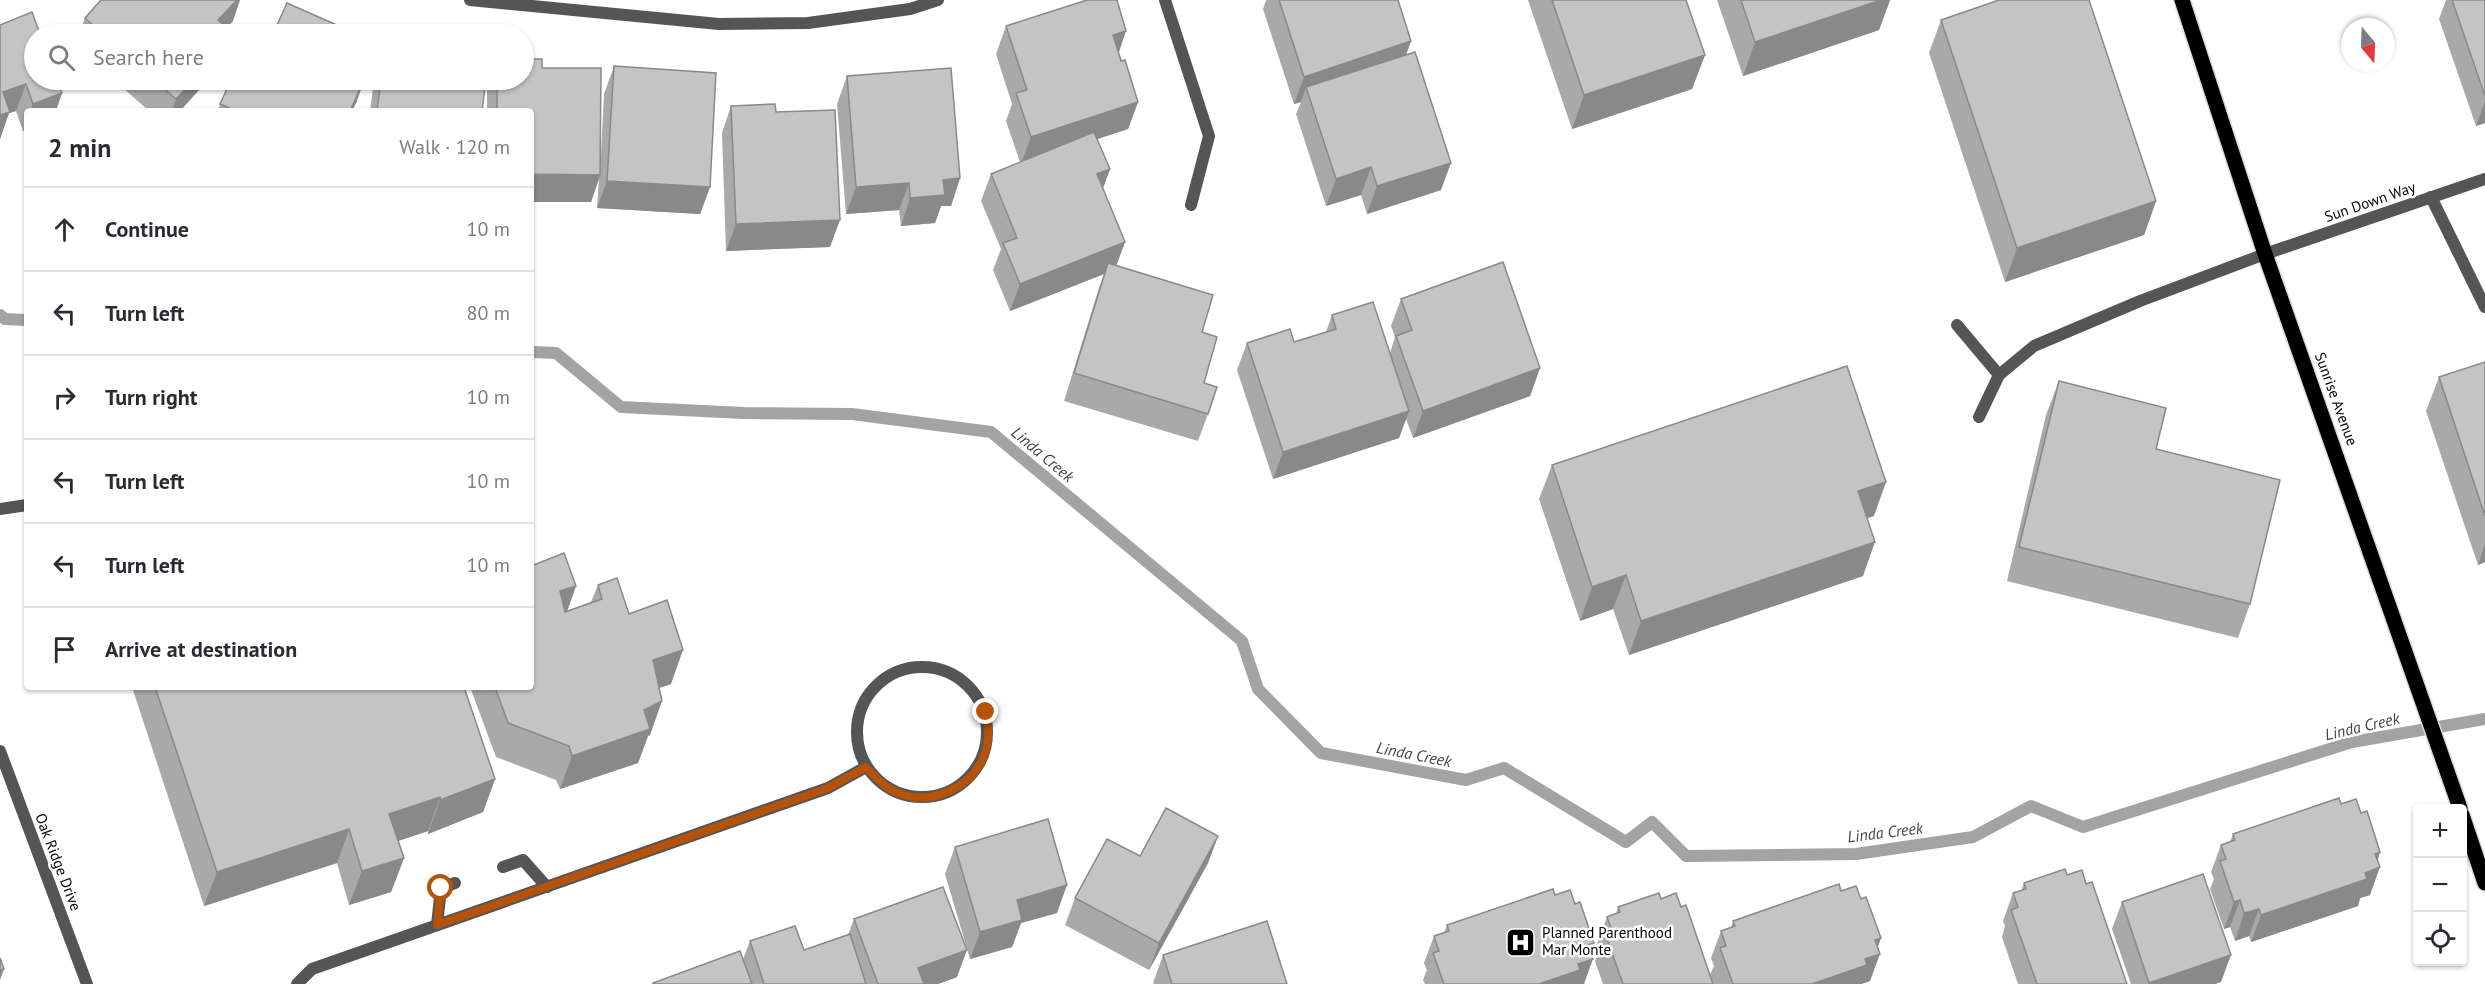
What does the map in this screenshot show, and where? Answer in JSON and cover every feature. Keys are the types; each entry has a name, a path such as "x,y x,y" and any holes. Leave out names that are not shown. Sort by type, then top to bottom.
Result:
{"main road":[{"name":"Sunrise Avenue","path":"2182,0 2265,254 2459,804"},
{"path":"2467,827 2485,883"}],"street":[{"path":"470,0 613,6 718,24 808,23 910,9 938,0"},
{"path":"1165,0 1209,136 1191,205"},
{"name":"Sun Down Way","path":"1999,375 2034,346 2140,302 2265,254 2485,179"},
{"path":"2431,197 2485,307"},
{"path":"1957,325 1999,375 1979,417"},
{"path":"0,509 24,505"},
{"path":"917,666 940,668 960,677 976,693 986,712 988,733 985,754 975,772 959,787 940,795 919,798 898,793 880,782 866,767 858,746 857,723 864,702 877,684 896,672 917,666"},
{"name":"Oak Ridge Drive","path":"0,751 3,770 87,984"},
{"path":"297,984 312,969 828,788 866,767"},
{"path":"503,867 523,860 547,887"},
{"path":"437,925 441,888 455,883"}],"building":[{"path":"101,0 237,0 218,20 223,24 92,24 85,18"},
{"path":"1087,0 1117,0 1126,31 1113,35 1121,61 1125,60 1138,102 1031,137 1016,93 1027,90 1006,26"},
{"path":"1279,0 1398,0 1411,41 1304,77"},
{"path":"1552,0 1686,0 1705,55 1584,95"},
{"path":"1741,0 1881,0 1755,42"},
{"path":"1999,0 2089,0 2156,201 2017,248 1941,20"},
{"path":"2452,0 2485,0 2485,96"},
{"path":"287,3 334,24 278,24"},
{"path":"32,12 36,24 24,24 24,85 3,92 10,112 0,115 0,25"},
{"path":"1415,52 1451,163 1377,186 1371,167 1336,179 1306,87"},
{"path":"534,59 542,59 542,68 601,68 600,175 534,174 534,108 497,108 497,90 534,90"},
{"path":"614,66 716,73 710,187 607,181"},
{"path":"951,68 960,178 943,180 945,195 910,198 909,183 856,187 847,76"},
{"path":"28,90 61,90 62,93 33,104"},
{"path":"166,90 185,90 176,99"},
{"path":"226,90 359,90 351,108 230,108 220,104"},
{"path":"380,90 485,90 482,108 377,108"},
{"path":"775,104 776,112 835,110 840,220 736,224 731,106"},
{"path":"1094,132 1110,169 1097,174 1125,242 1020,284 1003,243 1017,238 991,174"},
{"path":"1503,262 1540,368 1423,411 1396,336 1412,330 1401,299"},
{"path":"1108,263 1213,295 1202,332 1217,337 1204,383 1217,387 1208,414 1074,373"},
{"path":"1373,302 1409,411 1283,452 1247,343 1290,329 1294,342 1336,329 1332,315"},
{"path":"2485,362 2485,516 2439,377"},
{"path":"1847,366 1886,482 1858,491 1875,542 1641,621 1626,575 1592,587 1552,465"},
{"path":"2059,381 2166,408 2156,449 2280,480 2250,604 2019,547"},
{"path":"564,553 576,586 560,591 565,612 602,599 598,585 617,578 629,614 667,600 683,650 653,660 662,701 644,710 650,729 572,756 569,746 508,723 496,690 534,690 534,565"},
{"path":"156,690 465,690 495,779 440,800 440,797 389,814 404,858 362,871 349,829 217,872"},
{"path":"2339,798 2341,804 2356,799 2361,813 2367,811 2380,852 2375,854 2380,867 2365,873 2367,879 2261,915 2259,909 2244,913 2240,900 2234,902 2220,861 2226,859 2221,845 2235,840 2233,834"},
{"path":"1166,808 1218,836 1159,943 1075,898 1107,839 1140,856"},
{"path":"1048,819 1067,885 1017,900 1022,920 980,932 955,847"},
{"path":"2065,869 2067,875 2082,870 2086,884 2092,882 2127,984 2037,984 2011,910 2018,907 2013,893 2026,889 2024,883"},
{"path":"2203,874 2231,955 2149,983 2122,902"},
{"path":"1839,884 1841,891 1856,886 1861,899 1866,897 1881,938 1875,940 1880,954 1865,959 1867,965 1812,984 1733,984 1720,948 1726,946 1721,931 1735,926 1733,921"},
{"path":"943,887 967,950 918,968 924,984 878,984 854,919"},
{"name":"Planned Parenthood Mar Monte","path":"1553,889 1555,895 1570,890 1575,904 1580,902 1594,943 1588,945 1593,959 1578,964 1580,970 1539,984 1444,984 1433,953 1439,951 1434,936 1449,931 1447,925"},
{"path":"1659,893 1661,899 1676,893 1681,907 1686,905 1713,984 1623,984 1605,933 1612,931 1607,917 1620,912 1618,907"},
{"path":"1267,921 1287,984 1172,984 1163,955"},
{"path":"795,926 804,950 850,934 866,984 764,984 750,941"},
{"path":"740,951 752,984 653,984 653,983"},
{"path":"0,958 4,969 0,970"}],"waterway":[{"name":"Linda Creek","path":"0,315 5,319 24,320"},
{"name":"Linda Creek","path":"534,352 556,353 621,407 744,413 852,414 991,432 1242,641 1258,689 1321,753 1466,780 1504,768 1626,842 1652,822 1686,856 1856,854 1973,837 2031,806 2083,827 2352,742 2485,719"}],"place":[{"name":"Planned Parenthood Mar Monte","path":"1521,942"}],"route":[{"path":"441,888 437,925 828,788 866,767 880,782 898,793 919,798 940,795 959,787 975,772 985,754 988,733 986,712"}]}
